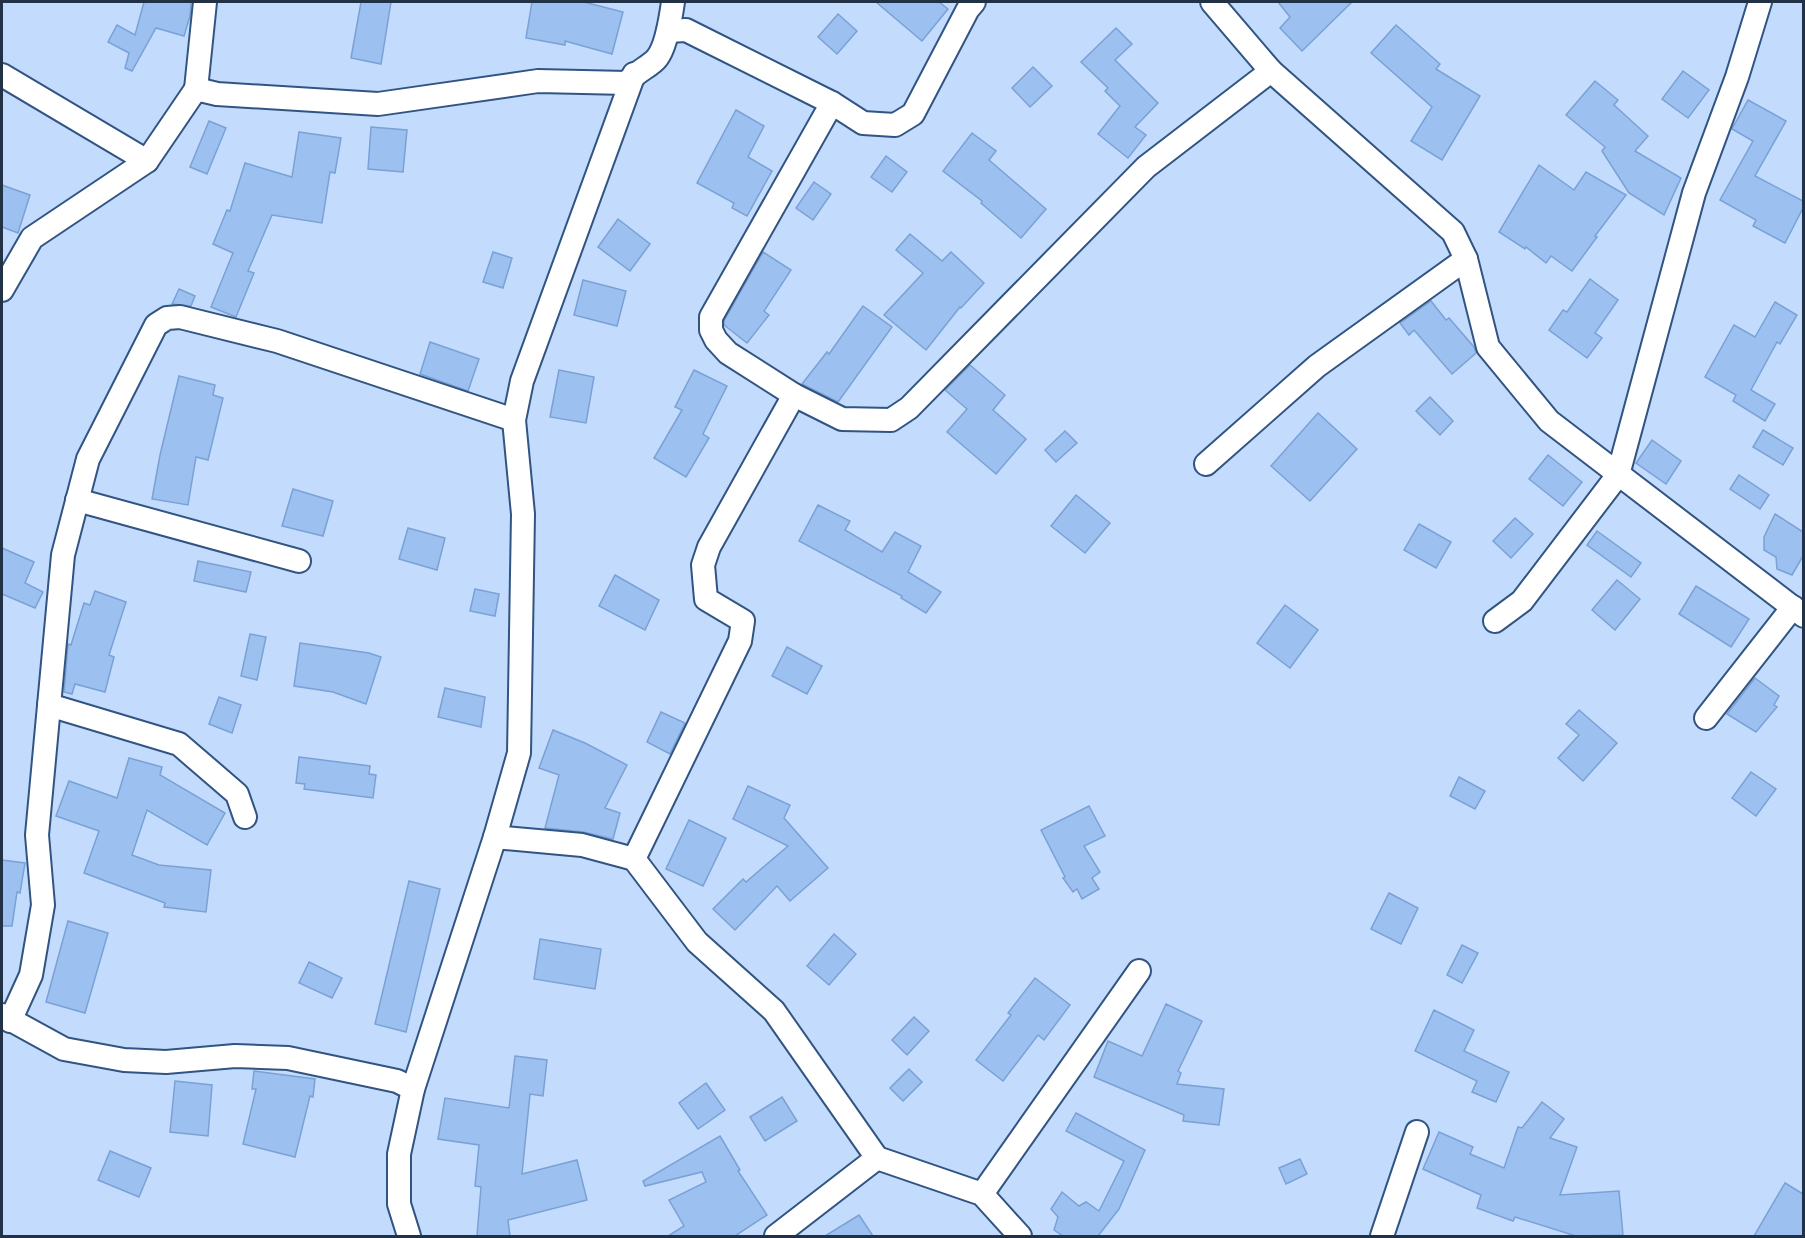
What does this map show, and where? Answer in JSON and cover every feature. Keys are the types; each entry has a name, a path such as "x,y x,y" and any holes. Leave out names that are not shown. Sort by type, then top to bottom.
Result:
{"street":[{"path":"2,290 32,238 147,161 196,89 205,2"},
{"path":"196,89 218,94 378,104 537,81 627,83 634,74 658,58 668,31 673,2"},
{"path":"668,31 686,30 832,103 863,123 895,125 913,114 968,9 975,2"},
{"path":"1212,2 1271,71 1453,232 1466,260 1488,347 1549,421 1798,612 1706,718"},
{"path":"1495,621 1522,601 1618,475 1694,193 1737,77 1760,2"},
{"path":"832,103 711,317 711,330 716,340 728,353 794,395 842,419 891,420 909,408 1146,167 1271,71"},
{"path":"410,1236 399,1204 399,1154 413,1089 495,837 519,753 523,514 514,420 522,381 634,74"},
{"path":"2,75 147,161"},
{"path":"1206,464 1317,366 1466,260"},
{"path":"413,1089 397,1081 288,1058 235,1056 166,1062 124,1060 64,1049 6,1018 32,975 43,905 37,835 63,555 88,459 148,339 156,325 167,318 180,316 277,341 514,420"},
{"path":"634,859 740,641 743,621 706,599 703,565 709,547 794,395"},
{"path":"77,500 299,561"},
{"path":"49,705 179,744 237,794 244,817"},
{"path":"495,837 582,845 634,859 697,942 774,1011 877,1158 982,1194 1020,1236"},
{"path":"982,1194 1139,971"},
{"path":"1382,1236 1417,1132"},
{"path":"776,1236 877,1158"}],"building":[{"path":"144,2 191,2 190,16 184,36 156,28 132,71 125,68 129,53 108,42 117,25 135,35"},
{"path":"361,2 391,2 381,64 351,58"},
{"path":"532,2 584,2 623,12 612,54 565,41 565,45 526,38"},
{"path":"876,2 939,2 948,9 922,41"},
{"path":"1278,2 1352,2 1302,51 1280,28 1290,17"},
{"path":"838,14 857,31 837,54 818,37"},
{"path":"1396,25 1440,64 1436,69 1480,96 1442,160 1411,141 1432,107 1371,53"},
{"path":"1116,28 1132,44 1115,60 1158,103 1135,127 1146,135 1128,158 1098,134 1120,106 1105,91 1108,88 1081,62"},
{"path":"1033,67 1052,86 1030,107 1012,88"},
{"path":"1683,71 1709,90 1688,118 1662,99"},
{"path":"1595,81 1618,100 1614,105 1648,136 1635,151 1681,178 1664,215 1629,193 1602,151 1605,147 1566,115"},
{"path":"1748,100 1786,121 1755,176 1803,201 1803,208 1785,243 1753,226 1756,220 1720,200 1753,141 1732,129"},
{"path":"736,110 764,126 748,157 772,171 747,216 732,208 734,203 697,183"},
{"path":"209,121 226,128 207,174 190,167"},
{"path":"371,127 407,130 403,172 368,169"},
{"path":"299,132 341,138 335,173 330,172 322,223 272,215 248,271 254,273 236,317 211,307 233,253 213,244 227,210 230,211 245,163 292,177"},
{"path":"972,133 996,151 989,160 1046,209 1021,238 981,203 982,201 943,171"},
{"path":"886,156 907,172 892,192 871,177"},
{"path":"1539,165 1574,190 1586,172 1626,195 1572,271 1551,256 1546,263 1526,247 1525,249 1499,232"},
{"path":"814,182 831,194 813,220 796,208"},
{"path":"2,185 30,195 18,233 2,227"},
{"path":"618,219 650,244 630,271 598,247"},
{"path":"910,234 942,261 951,252 984,283 960,307 926,350 884,315 923,273 896,250"},
{"path":"493,252 512,258 503,288 483,282"},
{"path":"763,252 791,270 764,311 769,315 747,343 724,325 724,321"},
{"path":"1590,279 1618,300 1595,333 1602,338 1587,358 1549,330 1563,310 1567,312"},
{"path":"583,280 626,291 617,326 574,315"},
{"path":"179,289 195,296 191,306 172,304"},
{"path":"1431,301 1446,320 1449,318 1474,347 1476,353 1452,374 1414,330 1409,335 1400,323"},
{"path":"1775,302 1797,315 1780,344 1777,342 1751,390 1775,404 1765,421 1733,401 1736,395 1705,377 1734,325 1755,337"},
{"path":"863,306 892,327 838,402 802,384 827,352 829,354"},
{"path":"430,342 479,359 468,391 420,374"},
{"path":"970,365 1005,395 993,410 1026,439 996,474 947,432 967,409 945,390"},
{"path":"559,370 594,377 586,423 550,417"},
{"path":"694,370 727,386 703,434 709,438 686,477 654,458 682,410 675,407"},
{"path":"179,376 215,385 213,395 223,398 208,460 196,457 188,505 152,499"},
{"path":"1430,397 1453,421 1440,435 1416,411"},
{"path":"1318,413 1357,449 1310,501 1271,466"},
{"path":"1763,430 1793,448 1783,465 1753,447"},
{"path":"1065,431 1077,443 1056,462 1045,450"},
{"path":"1652,440 1681,461 1666,484 1636,463"},
{"path":"1548,455 1582,482 1563,506 1529,479"},
{"path":"1739,475 1769,495 1760,509 1730,489"},
{"path":"293,489 333,501 323,536 282,526"},
{"path":"1076,495 1110,523 1085,553 1051,526"},
{"path":"818,505 850,521 845,530 882,552 895,532 921,546 908,572 941,592 926,613 901,598 902,596 799,541"},
{"path":"1775,514 1803,532 1803,556 1792,575 1777,569 1776,557 1764,550 1764,537"},
{"path":"1515,518 1533,534 1511,558 1493,541"},
{"path":"1419,524 1451,542 1436,568 1404,550"},
{"path":"408,528 445,538 437,570 399,559"},
{"path":"1597,531 1641,563 1631,577 1587,545"},
{"path":"2,548 34,562 25,583 43,592 35,608 2,594"},
{"path":"198,561 251,572 246,592 194,581"},
{"path":"615,575 659,600 645,630 599,606"},
{"path":"1617,580 1640,599 1615,630 1592,610"},
{"path":"1696,586 1749,619 1731,647 1679,614"},
{"path":"475,589 499,594 495,616 470,611"},
{"path":"95,591 126,602 109,655 114,657 105,692 75,684 72,694 64,692 68,644 71,645 84,603 90,605"},
{"path":"1285,605 1318,630 1290,668 1257,643"},
{"path":"250,634 266,637 257,680 241,676"},
{"path":"300,643 369,653 381,657 366,704 333,692 294,686"},
{"path":"787,647 822,666 807,694 772,676"},
{"path":"1755,678 1779,696 1774,705 1777,707 1756,732 1727,714"},
{"path":"445,688 485,697 481,727 438,717"},
{"path":"219,697 241,705 232,733 209,724"},
{"path":"1579,710 1617,743 1583,781 1558,758 1579,735 1566,724"},
{"path":"661,712 685,723 670,754 647,742"},
{"path":"553,730 585,743 627,765 605,808 620,813 613,839 583,832 545,828 559,775 539,768"},
{"path":"299,757 370,766 369,774 376,775 373,798 304,789 305,784 296,783"},
{"path":"129,758 162,767 160,775 225,813 207,845 147,810 132,855 159,865 211,870 206,912 164,907 165,903 84,873 99,831 56,816 69,781 117,798"},
{"path":"1751,772 1776,789 1756,816 1732,798"},
{"path":"1459,777 1485,791 1475,809 1450,796"},
{"path":"748,786 790,805 784,818 828,868 790,901 777,886 735,930 713,909 743,879 746,882 788,846 733,819"},
{"path":"1089,806 1105,836 1084,846 1100,872 1092,878 1099,889 1082,899 1077,889 1073,892 1063,878 1065,877 1041,830"},
{"path":"689,820 726,838 703,886 666,869"},
{"path":"2,860 25,863 20,893 17,892 12,926 2,926"},
{"path":"409,881 440,889 406,1032 375,1024"},
{"path":"1389,893 1418,908 1401,944 1371,929"},
{"path":"68,921 108,933 85,1013 46,1002"},
{"path":"834,934 856,954 829,985 807,966"},
{"path":"540,939 601,949 595,989 534,979"},
{"path":"1462,945 1478,953 1462,983 1447,975"},
{"path":"309,962 342,978 332,998 299,983"},
{"path":"1035,978 1070,1005 1044,1040 1038,1035 1003,1081 976,1060 1011,1015 1008,1013"},
{"path":"1166,1004 1202,1021 1178,1071 1181,1073 1177,1084 1224,1089 1219,1125 1183,1121 1184,1115 1094,1077 1108,1041 1142,1056"},
{"path":"1434,1010 1474,1030 1464,1051 1509,1072 1496,1102 1472,1092 1477,1081 1415,1051"},
{"path":"914,1017 929,1031 907,1055 892,1040"},
{"path":"515,1056 547,1060 543,1096 530,1094 522,1174 577,1160 587,1200 508,1220 510,1236 477,1236 481,1187 475,1186 479,1145 438,1139 445,1098 509,1108"},
{"path":"909,1069 922,1082 903,1101 890,1088"},
{"path":"254,1071 315,1079 313,1097 310,1096 295,1157 243,1144 256,1089 252,1089"},
{"path":"175,1081 212,1085 208,1136 170,1132"},
{"path":"706,1083 725,1110 698,1129 679,1103"},
{"path":"782,1097 797,1121 765,1141 750,1117"},
{"path":"1542,1102 1564,1119 1550,1138 1577,1147 1560,1195 1619,1191 1623,1235 1576,1236 1515,1217 1513,1221 1477,1208 1481,1195 1423,1169 1439,1132 1473,1147 1470,1154 1504,1168 1518,1127 1522,1128"},
{"path":"1076,1113 1145,1150 1119,1209 1098,1236 1063,1236 1054,1230 1058,1217 1051,1209 1062,1192 1079,1206 1086,1202 1099,1211 1124,1161 1066,1131"},
{"path":"720,1136 740,1170 738,1171 767,1215 735,1236 668,1236 684,1226 669,1200 706,1182 702,1172 645,1186 643,1181"},
{"path":"110,1151 151,1168 139,1197 98,1180"},
{"path":"1300,1159 1307,1174 1286,1184 1279,1168"},
{"path":"1785,1183 1803,1194 1803,1236 1754,1236"},
{"path":"859,1215 873,1236 825,1236"}]}
